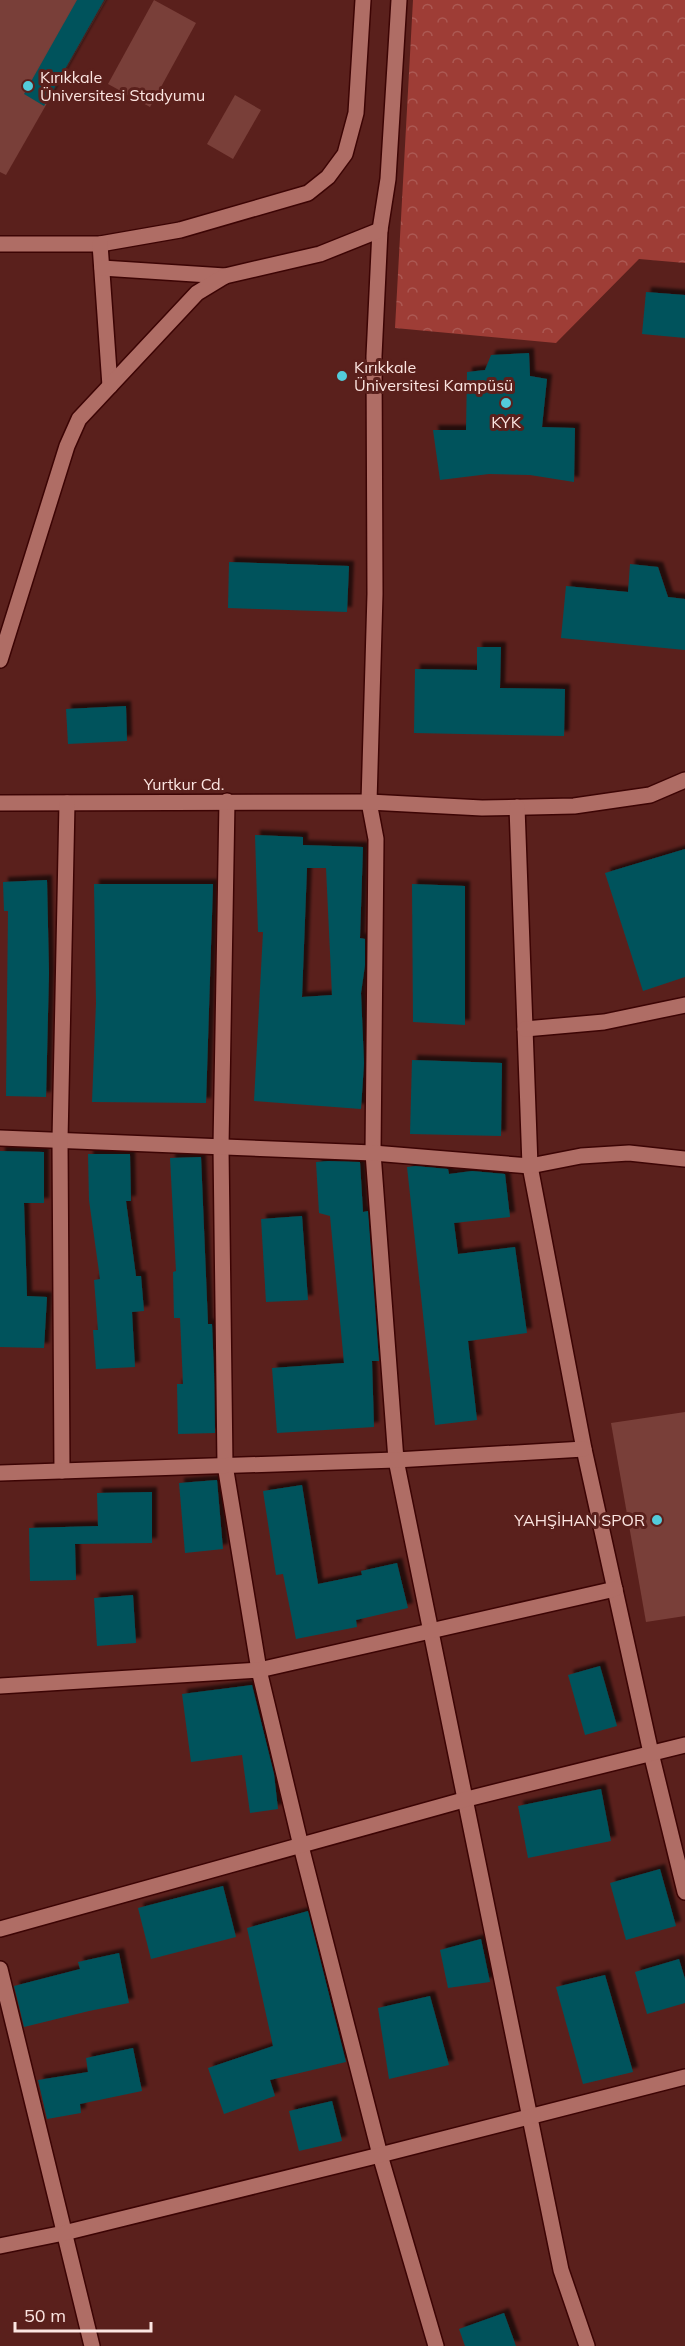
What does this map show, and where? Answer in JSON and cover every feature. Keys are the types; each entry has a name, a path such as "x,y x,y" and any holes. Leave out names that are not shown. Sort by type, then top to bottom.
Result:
{"street":[{"path":"0,244 100,244 180,230 308,193 328,177 345,154 356,113 363,0"},
{"path":"399,0 388,179 380,230 374,356 375,594 369,802 376,839 373,1153 396,1460 561,2270 587,2346"},
{"path":"0,660 67,446 79,419 197,292 225,276 320,254 380,230"},
{"path":"100,244 110,386"},
{"path":"102,268 225,276"},
{"name":"Yurtkur Cd.","path":"0,803 227,801 369,802 482,808 574,806 650,795 685,780"},
{"path":"227,801 221,1147 225,1465 259,1670 301,1846 381,2156 436,2346"},
{"path":"62,1471 60,1140 67,803"},
{"path":"517,807 530,1166 584,1449 651,1753 685,1892"},
{"path":"525,1029 604,1023 685,1005"},
{"path":"0,1138 373,1153 530,1166 581,1156 629,1153 685,1160"},
{"path":"0,1473 396,1460 584,1449"},
{"path":"0,1686 259,1670 615,1589"},
{"path":"0,1929 467,1800 685,1745"},
{"path":"0,1969 92,2346"},
{"path":"0,2246 64,2233 381,2156 685,2077"}],"green space":[{"path":"413,0 685,0 685,263 639,259 556,343 395,328"}],"shaded area":[{"name":"Kırıkkale Üniversitesi Stadyumu","path":"0,0 106,0 6,175 0,172"},
{"path":"154,0 196,23 150,107 108,84"},
{"path":"235,95 261,110 233,159 207,144"},
{"name":"YAHŞİHAN SPOR","path":"685,1412 685,1616 646,1622 611,1423"}],"building":[{"path":"77,0 104,0 44,106 24,94"},
{"path":"646,292 685,295 685,338 642,334"},
{"name":"KYK","path":"529,353 530,376 547,379 542,427 575,428 574,482 530,475 489,474 440,480 433,430 466,430 467,372 485,370 491,355"},
{"path":"229,562 349,566 347,612 228,608"},
{"path":"630,564 658,567 668,597 685,599 685,650 561,638 566,586 628,592"},
{"path":"477,647 501,647 500,688 565,689 564,736 414,733 415,669 477,670"},
{"path":"126,706 127,741 68,744 66,709"},
{"path":"255,835 303,837 303,845 363,847 360,938 365,939 365,965 361,993 364,1063 361,1109 254,1101 263,932 258,932","holes":["307,868 326,868 332,995 302,997"]},
{"path":"685,849 685,977 643,991 605,873"},
{"path":"47,880 49,973 46,1097 6,1096 8,911 4,911 3,882"},
{"path":"94,884 213,884 206,1103 92,1102 96,1003"},
{"path":"412,884 465,886 465,1025 413,1022"},
{"path":"412,1060 502,1063 501,1136 410,1134"},
{"path":"0,1151 44,1152 44,1203 24,1203 27,1296 47,1297 44,1348 0,1347"},
{"path":"88,1154 130,1154 131,1201 126,1201 136,1276 141,1276 144,1311 132,1312 135,1367 96,1369 93,1330 98,1330 94,1280 100,1279 89,1200"},
{"path":"201,1157 208,1324 212,1324 215,1433 178,1434 177,1384 183,1384 180,1318 174,1318 173,1272 176,1271 170,1158"},
{"path":"316,1162 360,1162 363,1212 368,1211 379,1361 372,1361 374,1427 277,1433 272,1368 344,1363 330,1216 319,1213"},
{"path":"407,1167 448,1169 449,1174 472,1171 505,1174 510,1217 454,1223 458,1254 515,1247 527,1333 468,1341 477,1420 435,1425"},
{"path":"302,1216 308,1300 266,1302 261,1219"},
{"path":"217,1480 223,1549 185,1553 179,1483"},
{"path":"302,1485 318,1584 362,1575 361,1571 397,1563 408,1608 356,1620 357,1627 296,1639 283,1574 276,1575 263,1491"},
{"path":"152,1492 152,1543 75,1544 76,1580 30,1581 29,1528 98,1526 97,1493"},
{"path":"133,1595 136,1643 97,1646 94,1598"},
{"path":"600,1666 617,1726 585,1735 568,1675"},
{"path":"252,1685 274,1774 278,1809 250,1813 242,1755 191,1762 182,1694"},
{"path":"601,1789 611,1841 528,1858 518,1806"},
{"path":"660,1869 676,1926 626,1940 610,1883"},
{"path":"223,1886 236,1937 151,1959 138,1908"},
{"path":"308,1911 346,2062 270,2080 275,2096 224,2114 208,2068 273,2046 247,1928"},
{"path":"481,1939 490,1982 448,1988 440,1950"},
{"path":"119,1953 129,2003 24,2027 14,1986 80,1969 78,1962"},
{"path":"679,1959 685,1979 685,2003 647,2014 635,1972"},
{"path":"605,1975 633,2072 583,2084 556,1987"},
{"path":"430,1996 449,2065 389,2079 378,2008"},
{"path":"133,2048 142,2091 80,2104 81,2113 47,2119 38,2080 88,2072 86,2058"},
{"path":"332,2101 342,2141 299,2151 289,2111"},
{"path":"504,2313 516,2346 465,2346 459,2329"}],"place":[{"name":"Kırıkkale Üniversitesi Stadyumu","path":"28,86"},
{"name":"Kırıkkale Üniversitesi Kampüsü","path":"342,376"},
{"name":"KYK","path":"506,403"},
{"name":"YAHŞİHAN SPOR","path":"657,1520"}]}
